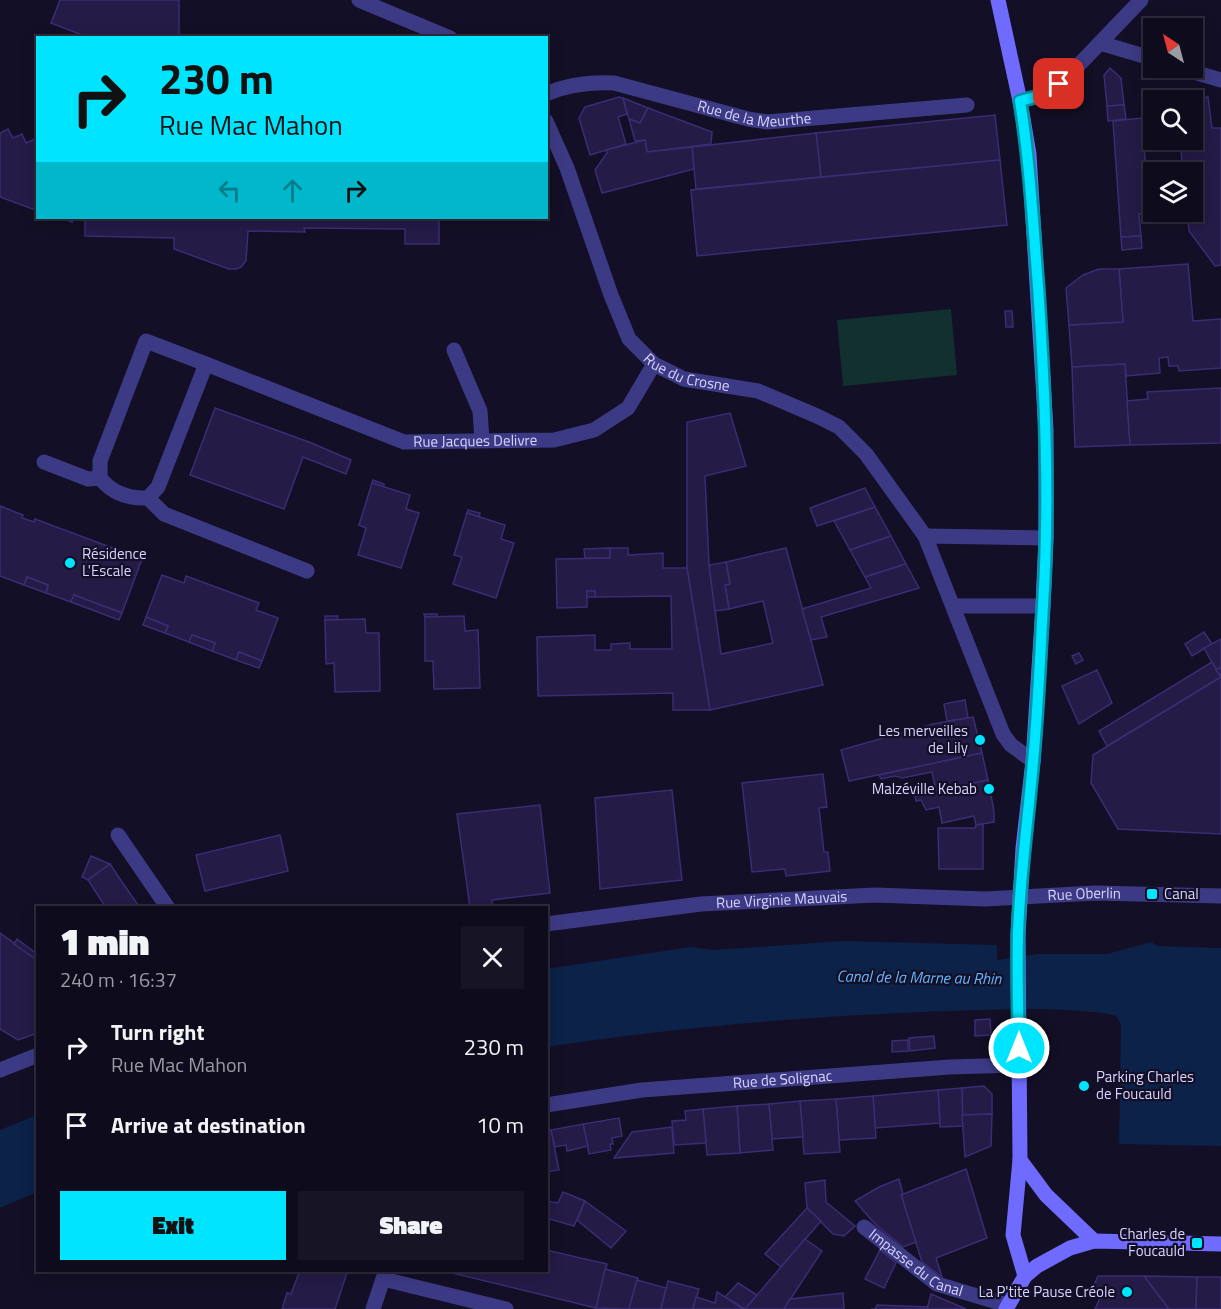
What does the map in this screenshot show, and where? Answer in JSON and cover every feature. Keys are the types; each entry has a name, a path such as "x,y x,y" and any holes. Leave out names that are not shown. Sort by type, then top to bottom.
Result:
{"main road":[{"path":"998,0 1029,154 1046,430 1047,538 1033,762 1023,848 1018,955 1020,1160 1013,1235 1025,1276"},
{"path":"1020,1160 1046,1195 1094,1241"},
{"path":"1007,1307 1025,1276 1048,1259 1070,1248 1094,1241 1221,1244"}],"street":[{"path":"359,0 445,36"},
{"path":"1020,101 1043,95 1059,84 1141,0"},
{"path":"1100,43 1143,56"},
{"path":"1203,75 1221,80"},
{"name":"Rue de la Meurthe","path":"548,93 556,89 599,82 614,83 767,122 967,105"},
{"name":"Rue du Crosne","path":"548,125 567,168 629,339 654,363 684,379 769,394 838,427 866,454 926,536 1003,734 1011,745 1033,762"},
{"name":"Rue Jacques Delivre","path":"100,478 100,461 146,341 404,442 554,440 594,430 628,408 654,363"},
{"path":"454,350 480,411 482,440"},
{"path":"148,498 158,487 206,364"},
{"path":"44,462 88,478 100,478 108,488 121,494 148,498 164,514 307,571"},
{"path":"926,536 1047,538"},
{"path":"953,606 1043,606"},
{"path":"118,835 167,906"},
{"name":"Rue Oberlin","path":"1020,897 1095,893 1221,896"},
{"name":"Rue Virginie Mauvais","path":"548,924 741,901 875,895 985,899 1020,897"},
{"path":"0,1070 36,1056"},
{"name":"Rue de Solignac","path":"548,1106 642,1090 950,1067 1020,1065"},
{"name":"Impasse du Canal","path":"864,1227 937,1284 1007,1307"},
{"path":"373,1309 384,1275 506,1309"}],"green space":[{"path":"951,309 957,375 843,386 837,320"}],"water":[{"name":"Canal de la Marne au Rhin","path":"843,941 997,945 997,960 1038,954 1107,954 1152,942 1157,946 1221,948 1221,1146 1119,1144 1121,1024 1116,1016 1103,1013 1018,1009 817,1018 654,1032 548,1047 548,969 690,947 714,950"},
{"path":"36,1115 36,1192 0,1208 0,1130"}],"building":[{"path":"60,0 179,0 179,36 85,36 51,23"},
{"path":"1110,68 1121,78 1124,105 1107,106 1104,75"},
{"path":"619,97 623,98 627,114 618,117 626,144 590,155 579,118 585,107"},
{"path":"1203,97 1208,97 1212,128 1221,128 1221,265 1215,266 1189,231 1188,222 1203,222 1203,162 1182,162 1181,150 1203,150"},
{"path":"623,98 648,108 640,123 629,119"},
{"path":"1124,105 1126,119 1108,121 1107,106"},
{"path":"648,108 712,132 711,144 647,152 645,140 635,141 629,119 640,123"},
{"path":"995,115 1000,160 821,177 816,133"},
{"path":"1142,118 1145,162 1143,162 1143,214 1139,214 1141,236 1121,237 1113,121"},
{"path":"8,129 13,138 22,134 26,143 35,139 36,141 36,210 0,197 0,133"},
{"path":"816,133 821,177 696,189 692,147"},
{"path":"645,140 647,152 692,147 694,169 602,193 595,170 607,153 606,150"},
{"path":"1000,160 1007,225 697,256 691,190"},
{"path":"85,219 439,219 439,244 405,244 405,229 304,228 305,232 248,231 246,261 236,269 229,269 174,249 174,238 85,236"},
{"path":"1141,236 1142,248 1122,250 1121,237"},
{"path":"1188,264 1193,321 1221,319 1221,368 1179,371 1178,366 1169,366 1168,357 1159,358 1160,373 1126,376 1125,364 1072,367 1069,325 1123,322 1119,269"},
{"path":"1099,269 1119,269 1123,322 1069,325 1066,288 1083,275"},
{"path":"1005,311 1012,311 1013,327 1006,327"},
{"path":"1125,364 1130,445 1075,447 1072,367"},
{"path":"1221,388 1221,443 1130,445 1127,401 1148,399 1147,392"},
{"path":"215,408 309,442 351,460 346,474 303,457 284,509 190,475"},
{"path":"730,413 746,466 705,476 709,565 721,654 773,643 763,601 729,609 725,585 730,584 726,562 786,548 823,685 710,710 687,568 687,422"},
{"path":"373,480 384,484 384,487 372,483"},
{"path":"372,483 410,495 406,509 419,513 401,568 358,555 366,528 359,525"},
{"path":"865,488 875,507 817,526 810,508"},
{"name":"Résidence L'Escale","path":"0,506 23,515 22,518 34,522 35,519 142,559 122,613 74,595 71,602 46,593 48,585 27,577 24,585 0,576"},
{"path":"875,507 891,536 850,550 834,521"},
{"path":"468,510 480,513 479,517 467,513"},
{"path":"467,513 505,525 501,539 514,543 496,598 453,584 462,557 454,555"},
{"path":"891,536 906,564 865,577 850,550"},
{"path":"610,548 628,548 628,555 663,553 663,568 687,568 710,710 673,710 673,693 538,696 537,637 595,635 595,650 611,650 611,644 630,643 630,649 672,649 671,596 595,597 595,591 587,591 587,607 557,608 556,559 610,558"},
{"path":"610,548 610,558 585,558 584,549"},
{"path":"726,562 730,584 725,585 729,609 715,611 709,565"},
{"path":"906,564 919,588 821,617 827,637 811,640 802,609 871,588 865,577"},
{"path":"162,575 184,583 186,576 259,603 256,610 278,618 262,661 239,652 236,660 212,651 215,643 192,635 189,642 165,633 168,626 146,617"},
{"path":"27,577 48,585 46,593 24,585"},
{"path":"587,591 595,591 595,597 587,597"},
{"path":"74,595 122,613 119,620 71,602"},
{"path":"424,614 437,614 437,617 425,617"},
{"path":"325,616 338,616 337,620 325,620"},
{"path":"464,616 465,631 478,630 480,688 434,689 433,661 425,661 425,617"},
{"path":"146,617 168,626 165,633 143,625"},
{"path":"365,619 366,633 379,633 380,691 335,692 334,663 326,664 325,620"},
{"path":"1204,632 1212,644 1192,656 1185,644"},
{"path":"192,635 215,643 212,651 189,642"},
{"path":"1221,639 1221,667 1216,670 1204,648"},
{"path":"239,652 262,661 259,668 236,660"},
{"path":"1079,653 1083,660 1076,664 1072,656"},
{"path":"1212,662 1221,677 1107,746 1099,731"},
{"path":"1221,667 1221,677 1216,670"},
{"path":"1097,670 1112,703 1079,724 1062,686"},
{"path":"1221,677 1221,834 1118,829 1091,783 1093,755"},
{"path":"965,700 968,718 947,721 944,704"},
{"path":"973,717 982,753 849,781 841,750 933,724"},
{"path":"982,753 988,780 936,791 932,772 902,778 895,776 881,779 879,775"},
{"path":"823,774 827,807 819,808 824,852 828,852 830,871 786,876 785,869 752,872 742,783"},
{"path":"988,780 994,822 976,825 974,816 942,823 939,807 926,810 921,800 916,801 915,795"},
{"path":"672,790 682,880 600,889 595,798"},
{"path":"540,805 550,893 492,900 492,906 470,906 457,814"},
{"path":"983,824 983,869 939,869 938,828 975,828 976,825"},
{"path":"280,835 288,871 205,891 196,855"},
{"path":"91,856 110,864 88,880 82,877"},
{"path":"110,864 139,906 105,906 88,880"},
{"path":"0,933 36,959 36,1034 18,1040 0,1029"},
{"path":"17,939 36,955 34,958 14,944"},
{"path":"990,1019 991,1035 975,1036 975,1020"},
{"path":"934,1036 935,1048 910,1051 909,1038"},
{"path":"908,1040 908,1051 892,1052 892,1041"},
{"path":"984,1086 992,1094 992,1114 962,1115 962,1088"},
{"path":"962,1088 963,1126 940,1127 938,1090"},
{"path":"938,1090 940,1123 875,1128 873,1096"},
{"path":"873,1096 876,1138 839,1140 836,1099"},
{"path":"836,1099 840,1152 804,1154 800,1101"},
{"path":"800,1101 803,1137 772,1139 769,1104"},
{"path":"769,1104 773,1150 740,1153 737,1106"},
{"path":"737,1106 740,1153 707,1155 703,1109"},
{"path":"703,1109 706,1143 674,1145 672,1121 686,1120 685,1111"},
{"path":"992,1114 991,1146 965,1157 962,1115"},
{"path":"619,1118 622,1136 612,1138 611,1150 589,1154 583,1124"},
{"path":"583,1124 588,1146 567,1151 566,1145 555,1147 551,1130"},
{"path":"672,1127 674,1153 614,1158 632,1132"},
{"path":"551,1130 559,1170 548,1172 548,1131"},
{"path":"966,1169 987,1238 936,1258 942,1277 922,1262 901,1195"},
{"path":"899,1179 903,1194 901,1195 916,1242 903,1247 875,1224 855,1201"},
{"path":"825,1180 826,1202 855,1226 844,1236 833,1234 807,1208 805,1183"},
{"path":"563,1192 585,1201 574,1226 548,1219 548,1201 558,1203"},
{"path":"585,1201 626,1231 611,1248 577,1220"},
{"path":"807,1208 821,1221 781,1267 765,1254"},
{"path":"805,1239 822,1251 784,1309 745,1309"},
{"path":"548,1250 607,1264 596,1308 448,1272 548,1272"},
{"path":"880,1250 896,1263 884,1288 865,1279"},
{"path":"605,1269 638,1278 629,1309 596,1308"},
{"path":"299,1272 347,1272 335,1309 282,1309 287,1293 291,1294"},
{"path":"1098,1276 1144,1276 1169,1309 1095,1309 1101,1296 1091,1292"},
{"path":"1144,1276 1197,1277 1196,1309 1169,1309"},
{"path":"1197,1277 1221,1277 1221,1309 1196,1309"},
{"path":"637,1280 666,1288 661,1309 629,1309"},
{"path":"668,1281 699,1289 693,1309 661,1309"},
{"path":"738,1283 757,1295 745,1309 725,1297"},
{"path":"717,1292 743,1309 693,1309 696,1297 715,1303"},
{"path":"843,1293 844,1309 784,1309 790,1299"},
{"path":"931,1294 966,1309 927,1309"},
{"path":"877,1305 928,1307 927,1309 875,1309"}],"place":[{"name":"Résidence L'Escale","path":"70,563"},
{"name":"Les merveilles de Lily","path":"980,740"},
{"name":"Malzéville Kebab","path":"989,789"},
{"name":"Canal","path":"1152,894"},
{"name":"Parking Charles de Foucauld","path":"1084,1086"},
{"name":"Charles de Foucauld","path":"1197,1243"},
{"name":"La P'tite Pause Créole","path":"1127,1292"}],"route":[{"path":"1019,1048 1020,897 1033,762 1047,538 1046,430 1040,321 1029,154 1020,101 1043,95 1059,84"}]}
